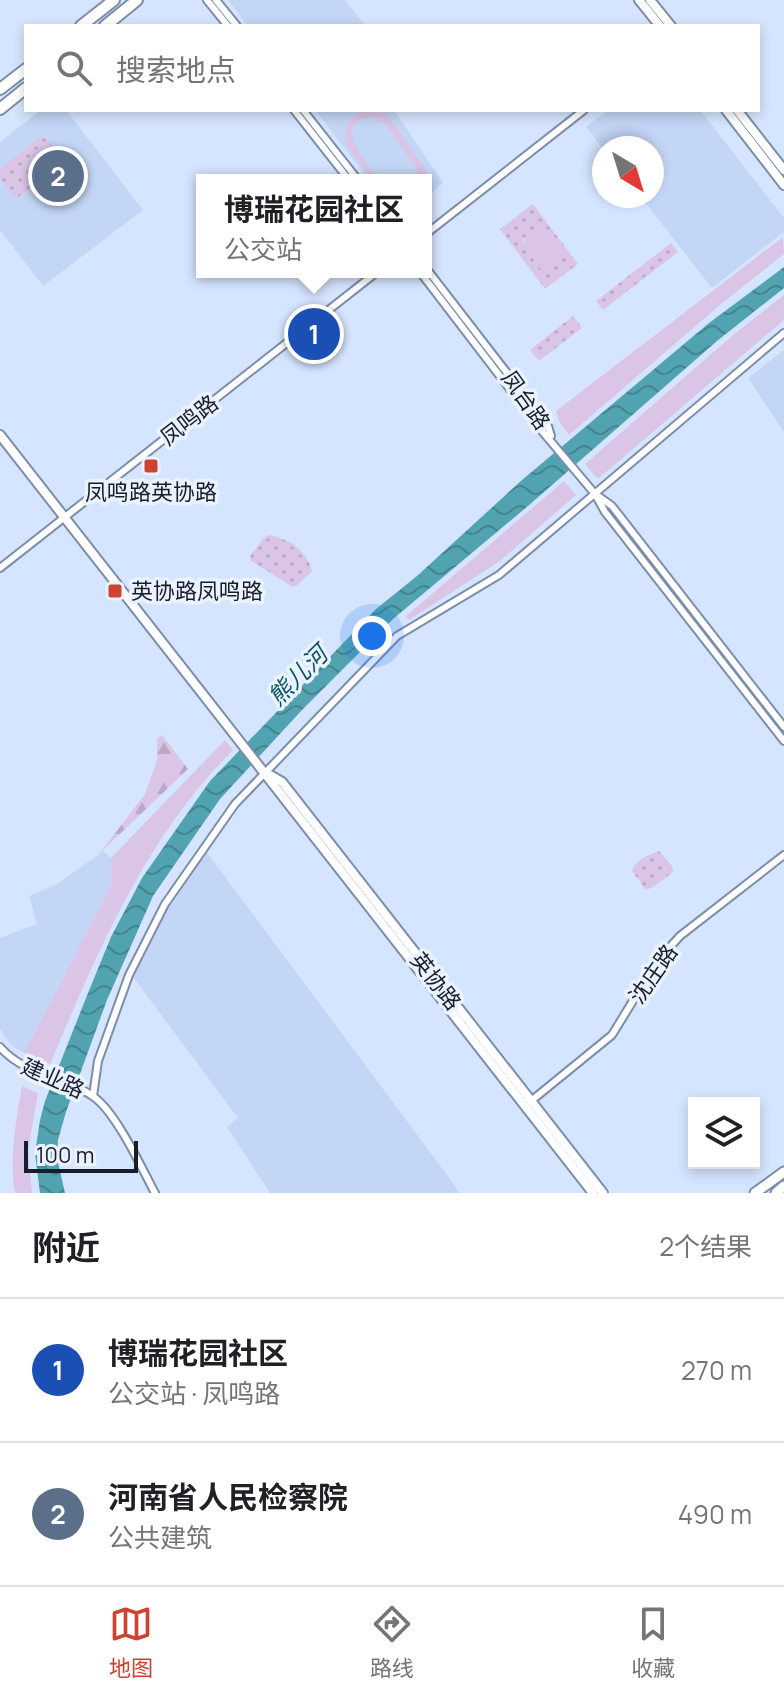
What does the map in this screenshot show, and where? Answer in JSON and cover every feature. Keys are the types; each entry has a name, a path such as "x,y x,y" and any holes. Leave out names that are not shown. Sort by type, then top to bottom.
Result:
{"main road":[{"path":"84,24 114,0"},
{"path":"107,24 137,0"},
{"path":"0,89 24,71"},
{"path":"0,109 24,90"},
{"path":"755,1193 784,1172"},
{"path":"776,1193 784,1186"}],"street":[{"path":"207,0 226,24"},
{"path":"216,0 235,24"},
{"path":"639,0 658,24"},
{"path":"650,0 669,24"},
{"path":"296,112 344,174"},
{"path":"305,112 353,174"},
{"path":"432,229 581,112"},
{"path":"728,112 784,185"},
{"path":"739,112 784,170"},
{"name":"凤台路","path":"432,276 548,426 552,440"},
{"name":"凤鸣路","path":"0,568 369,278"},
{"name":"凤台路","path":"425,278 552,440"},
{"path":"93,1096 98,1061 114,1015 129,975 160,912 226,814 264,769 397,636 499,575 784,333"},
{"name":"英协路","path":"0,435 593,1193"},
{"path":"552,440 784,741"},
{"path":"595,494 612,506 784,727"},
{"name":"英协路","path":"264,769 282,782 603,1193"},
{"name":"沈庄路","path":"531,1101 612,1035 658,960 680,936 784,855"},
{"name":"建业路","path":"0,1047 13,1060 93,1096 116,1125 155,1193"}],"shaded area":[{"path":"228,0 345,0 364,24 246,24"},
{"path":"38,112 68,112 143,210 43,286 0,230 0,142"},
{"path":"317,112 395,112 443,183 432,192 432,174 364,174"},
{"path":"605,112 702,112 784,218 784,232 712,288 649,208 664,208 664,136 593,136 586,127"},
{"path":"784,350 784,432 748,378"},
{"path":"104,851 111,858 112,881 108,892 24,1053 11,1045 0,1029 0,938 37,924 29,896 55,885"},
{"path":"206,851 460,1193 270,1193 227,1127 238,1118 133,977 157,926"}],"green space":[{"path":"362,112 386,113 428,174 419,174 385,124 371,117 353,127 356,144 376,174 368,174 345,143 349,122"},
{"path":"40,137 48,139 65,161 16,199 0,178 0,169"},
{"path":"533,204 578,264 545,289 500,229","holes":["543,230 560,254 542,269 523,246 523,239"]},
{"path":"539,228 560,254 557,262 548,268 540,268 523,246 525,236"},
{"path":"783,237 784,254 569,435 556,411"},
{"path":"671,243 678,252 603,310 596,301"},
{"path":"784,295 784,320 599,478 596,477 585,464 733,335"},
{"path":"573,316 582,328 539,361 530,350"},
{"path":"564,481 576,495 500,561 409,620 406,616"},
{"path":"269,535 290,543 305,556 312,571 298,585 293,587 251,561 250,556"},
{"path":"162,735 188,769 100,853 145,794 157,760 157,739"},
{"path":"225,740 233,750 174,820 126,898 50,1064 24,1053 108,892 112,881 111,858"},
{"path":"659,851 672,866 673,872 646,890 632,871 639,860"},
{"path":"22,1086 38,1093 28,1151 32,1193 15,1193 13,1180 14,1140"}],"water":[{"path":"784,267 784,288 717,341 393,619 302,710 220,799 153,896 107,1000 58,1140 57,1158 65,1193 40,1193 35,1153 45,1101 111,937 142,878 210,781 376,609 417,576 522,480 709,323"}],"place":[{"name":"河南省人民检察院","path":"58,176"},
{"name":"博瑞花园社区","path":"314,334"},
{"name":"凤鸣路英协路","path":"151,466"},
{"name":"英协路凤鸣路","path":"115,591"}],"water label":[{"name":"熊儿河","path":"297,675"}]}
